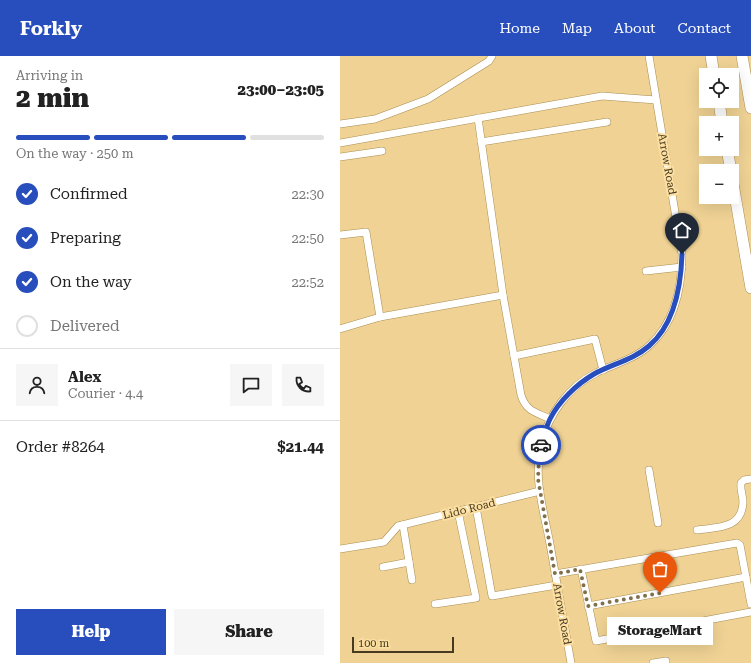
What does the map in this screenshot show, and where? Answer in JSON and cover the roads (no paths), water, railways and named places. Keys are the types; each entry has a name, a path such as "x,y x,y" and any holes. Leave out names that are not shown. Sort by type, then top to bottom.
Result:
{"highway":[{"path":"711,56 713,68"},
{"path":"742,56 751,108"},
{"path":"736,204 751,288"}],"street":[{"path":"340,124 375,119 428,99 489,61 492,56"},
{"name":"Arrow Road","path":"571,663 538,479 541,445 550,419 567,395 594,374 640,353 650,345 662,330 675,305 680,286 682,254 649,56"},
{"path":"340,143 602,96 656,100"},
{"path":"478,118 504,295 521,395 524,404 530,410 550,419"},
{"path":"481,142 607,122"},
{"path":"340,157 382,150"},
{"path":"340,235 366,232 380,317"},
{"path":"646,271 682,267"},
{"path":"340,329 380,317 504,295"},
{"path":"514,356 595,339 603,370"},
{"path":"649,470 658,523"},
{"path":"697,530 727,525 737,520 741,515 743,501 740,488 741,483 744,480 751,479"},
{"name":"Lido Road","path":"400,526 540,491"},
{"path":"476,507 492,596 557,585"},
{"path":"435,604 476,598 458,512"},
{"path":"340,549 384,542 400,526"},
{"path":"400,526 412,580"},
{"path":"555,574 737,543 740,545 751,604"},
{"path":"383,567 409,562"},
{"path":"580,569 595,640 598,641 751,612"},
{"path":"588,606 746,577"},
{"path":"654,663 666,660"}],"place":[{"name":"StorageMart","path":"660,593"}]}
